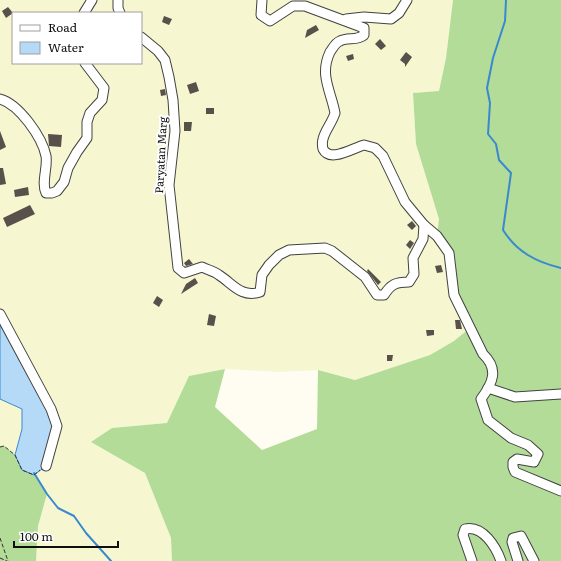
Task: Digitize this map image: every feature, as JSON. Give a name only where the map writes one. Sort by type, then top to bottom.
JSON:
[{"type":"street","points":[[85,12],[92,0]]},
{"type":"street","points":[[118,0],[120,12]]},
{"type":"street","points":[[262,0],[261,15],[270,21],[286,9],[305,6],[325,15],[364,28],[364,35],[360,38],[340,40],[334,44],[327,58],[324,75],[335,113],[323,137],[323,148],[326,153],[332,155],[341,154],[364,145],[375,148],[383,156],[405,202],[424,225],[437,236],[449,253],[454,295],[483,354],[490,360],[494,374],[481,399],[488,420],[511,438],[528,445],[538,454],[534,462],[517,459],[513,462],[515,472],[561,491]]},
{"type":"street","points":[[343,20],[364,17],[391,18],[399,13],[407,0]]},
{"type":"street","name":"Paryatan Marg","points":[[142,38],[158,51],[165,60],[169,77],[174,132],[169,191],[178,268],[184,273],[202,267],[220,275],[232,286],[253,294],[260,292],[262,275],[279,255],[289,250],[325,248],[332,251],[366,277],[376,295],[384,295],[390,286],[395,283],[409,282],[414,274],[413,258],[423,238],[424,225]]},
{"type":"street","points":[[0,99],[7,101],[17,110],[37,134],[46,155],[47,170],[44,182],[46,193],[52,194],[57,191],[64,182],[68,168],[76,152],[87,138],[87,122],[90,113],[102,100],[104,88],[86,64]]},
{"type":"street","points":[[0,314],[51,409],[57,426],[46,466]]},
{"type":"street","points":[[488,388],[515,397],[561,394]]},
{"type":"street","points":[[472,561],[463,535],[465,529],[471,528],[479,530],[489,540],[501,561]]},
{"type":"street","points":[[518,561],[512,542],[513,538],[517,536],[521,536],[524,540],[534,561]]},
{"type":"path","points":[[0,447],[4,446],[15,455],[22,470],[34,475],[46,466]]},
{"type":"path","points":[[0,538],[8,561]]},
{"type":"path","points":[[0,558],[8,561]]},
{"type":"green space","points":[[0,0],[453,0],[446,58],[439,91],[413,93],[416,144],[439,219],[437,236],[449,253],[470,328],[454,341],[430,355],[355,380],[318,370],[279,372],[225,369],[189,376],[167,423],[112,428],[91,442],[145,473],[171,538],[172,561],[36,561],[38,526],[47,495],[34,475],[46,466],[0,314]]},
{"type":"green space","points":[[453,0],[561,0],[561,561],[172,561],[171,538],[145,473],[91,442],[112,428],[167,423],[189,376],[225,369],[215,407],[262,450],[317,429],[318,370],[355,380],[430,355],[454,341],[470,328],[454,295],[449,253],[437,236],[439,219],[416,144],[413,93],[439,91],[446,58]]},
{"type":"green space","points":[[0,399],[22,409],[22,429],[15,455],[4,446],[0,447]]},
{"type":"green space","points":[[4,446],[15,455],[22,470],[34,475],[47,494],[38,526],[36,561],[0,561],[0,447]]},
{"type":"water","points":[[0,314],[57,426],[46,466],[34,475],[22,470],[15,455],[22,429],[22,409],[0,399]]},
{"type":"building","points":[[8,7],[12,14],[6,18],[2,11]]},
{"type":"building","points":[[164,16],[172,19],[169,25],[162,22]]},
{"type":"building","points":[[316,25],[319,30],[305,38],[307,30]]},
{"type":"building","points":[[380,39],[386,46],[381,50],[375,44]]},
{"type":"building","points":[[406,52],[412,57],[405,67],[405,64],[400,60]]},
{"type":"building","points":[[353,54],[354,59],[348,61],[346,56]]},
{"type":"building","points":[[196,82],[199,91],[190,94],[187,85]]},
{"type":"building","points":[[165,89],[166,95],[161,96],[160,90]]},
{"type":"building","points":[[206,108],[214,108],[214,114],[206,114]]},
{"type":"building","points":[[184,122],[192,122],[191,131],[184,131]]},
{"type":"building","points":[[0,131],[6,147],[0,150]]},
{"type":"building","points":[[48,134],[62,135],[61,147],[49,146]]},
{"type":"building","points":[[0,168],[3,168],[6,184],[0,185]]},
{"type":"building","points":[[28,187],[29,195],[15,197],[14,190]]},
{"type":"building","points":[[30,205],[35,214],[7,227],[3,218]]},
{"type":"building","points":[[412,221],[416,226],[412,230],[407,225]]},
{"type":"building","points":[[410,240],[414,243],[410,249],[406,245]]},
{"type":"building","points":[[189,259],[193,264],[186,266],[184,263]]},
{"type":"building","points":[[441,265],[443,272],[437,273],[435,266]]},
{"type":"building","points":[[368,269],[381,282],[378,285],[367,271]]},
{"type":"building","points":[[195,278],[198,283],[181,294],[186,284]]},
{"type":"building","points":[[157,296],[163,300],[159,307],[153,303]]},
{"type":"building","points":[[209,314],[216,316],[214,326],[207,325]]},
{"type":"building","points":[[455,320],[460,320],[462,329],[456,329]]},
{"type":"building","points":[[426,330],[434,330],[434,335],[427,336]]},
{"type":"building","points":[[387,355],[393,355],[392,361],[387,361]]},
{"type":"waterway","points":[[506,0],[505,21],[493,58],[487,88],[490,103],[488,134],[496,144],[499,160],[511,173],[503,230],[508,238],[528,255],[543,263],[561,268]]},
{"type":"waterway","points":[[34,473],[58,508],[74,516],[86,533],[111,561]]}]
